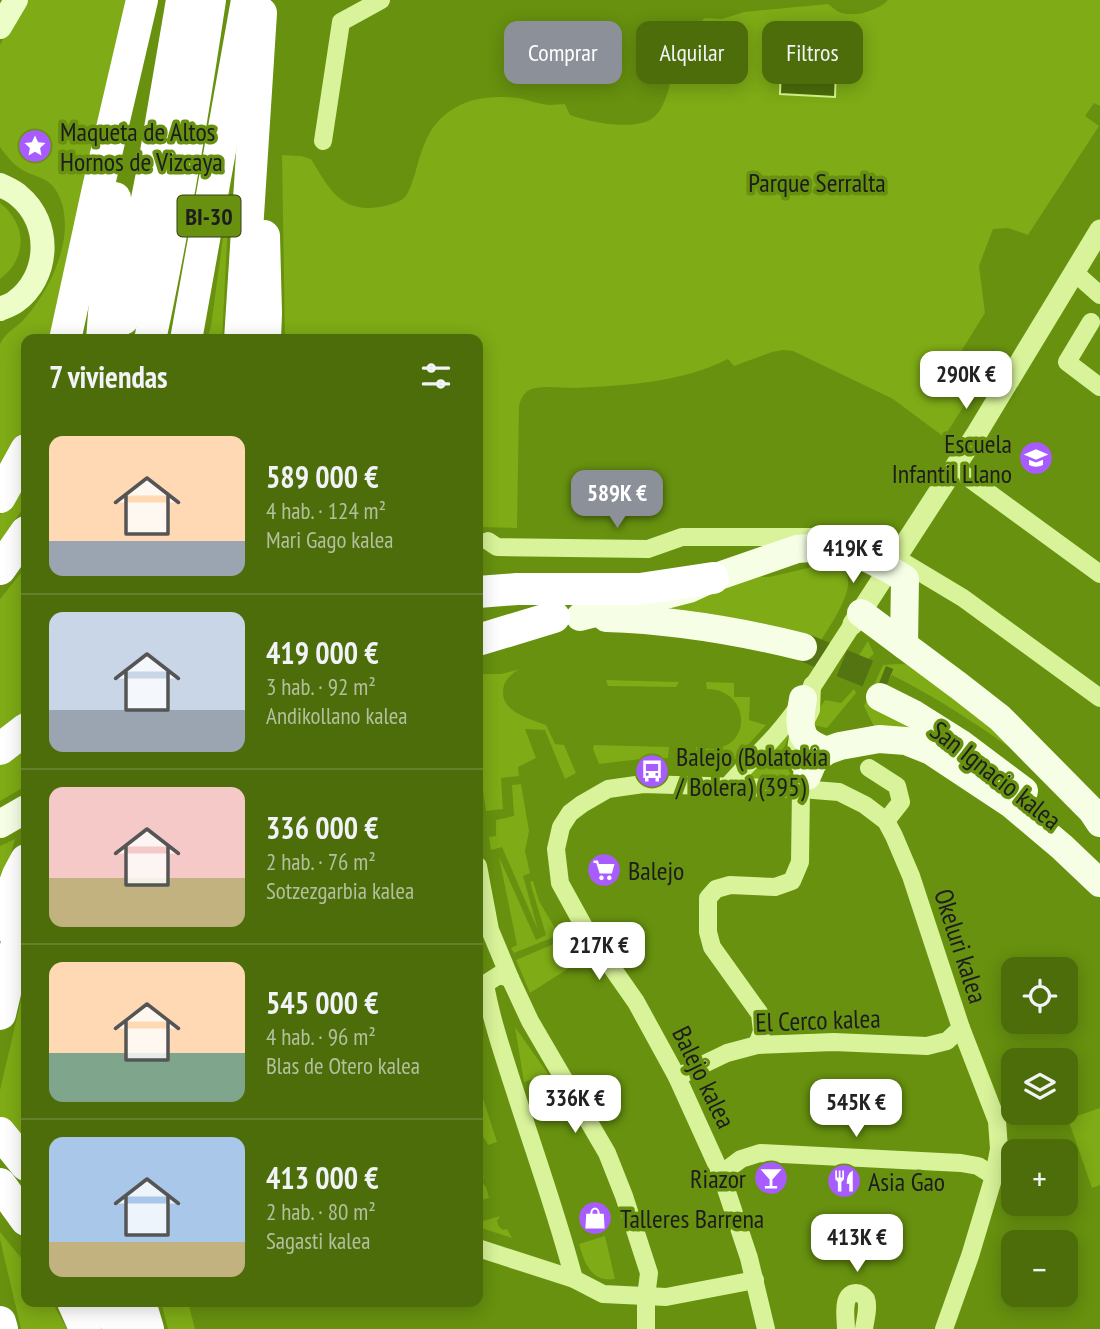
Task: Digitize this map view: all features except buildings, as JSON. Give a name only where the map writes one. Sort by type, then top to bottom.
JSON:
[{"type":"highway","points":[[113,329],[110,235],[144,0]]},
{"type":"highway","points":[[67,334],[97,193],[144,0]]},
{"type":"highway","points":[[113,329],[154,164],[182,0]]},
{"type":"highway","name":"BI-30","points":[[151,334],[190,128],[210,0]]},
{"type":"highway","name":"BI-30","points":[[187,334],[247,0]]},
{"type":"highway","points":[[240,334],[262,0]]},
{"type":"highway","points":[[256,109],[265,260],[265,334]]},
{"type":"highway","points":[[0,497],[21,459]]},
{"type":"highway","points":[[0,569],[21,539]]},
{"type":"highway","points":[[483,592],[640,589],[713,578]]},
{"type":"highway","points":[[483,613],[567,617]]},
{"type":"highway","points":[[483,639],[567,617]]},
{"type":"highway","points":[[0,749],[21,733]]},
{"type":"highway","points":[[0,925],[21,870]]},
{"type":"highway","points":[[0,1011],[21,925]]},
{"type":"highway","points":[[0,1133],[21,1159]]},
{"type":"highway","points":[[0,1184],[21,1213]]},
{"type":"highway","points":[[75,1307],[85,1329]]},
{"type":"highway","points":[[109,1307],[119,1329]]},
{"type":"highway","points":[[141,1307],[148,1329]]},
{"type":"highway","points":[[0,1322],[2,1329]]},
{"type":"main road","points":[[0,27],[16,0]]},
{"type":"main road","points":[[0,184],[19,195],[33,211],[41,229],[43,250],[40,270],[30,288],[15,302],[0,309]]},
{"type":"main road","points":[[483,625],[567,617],[689,589],[797,549],[825,547],[850,550],[892,563],[905,579],[904,645]]},
{"type":"main road","points":[[567,617],[657,621],[704,627],[799,654]]},
{"type":"main road","points":[[857,619],[904,645],[1000,718],[1092,811],[1100,823]]},
{"type":"main road","name":"San Ignacio kalea","points":[[1100,843],[1056,797],[1011,759],[941,711],[884,690],[1037,801],[1100,867]]},
{"type":"main road","points":[[808,692],[800,715],[802,729],[806,739],[827,751]]},
{"type":"main road","points":[[804,782],[813,762],[827,751],[879,739],[906,741],[931,751],[1011,804],[1100,883]]},
{"type":"street","points":[[323,141],[341,22],[381,0]]},
{"type":"street","points":[[727,786],[776,735],[857,619],[955,468],[1100,230]]},
{"type":"street","points":[[1074,272],[1100,295]]},
{"type":"street","points":[[1091,321],[1067,362],[1100,387]]},
{"type":"street","points":[[955,468],[1100,574]]},
{"type":"street","points":[[488,541],[497,547],[648,549],[682,537],[813,537],[825,547]]},
{"type":"street","points":[[733,538],[746,541],[751,546],[754,552],[752,564]]},
{"type":"street","points":[[892,563],[963,598],[1100,698]]},
{"type":"street","points":[[757,1045],[762,1031],[760,1014],[712,947],[708,898],[716,888],[730,885],[775,887],[792,881],[800,862],[804,782],[795,758],[798,736],[802,729]]},
{"type":"street","points":[[869,768],[897,786],[901,802],[886,821]]},
{"type":"street","name":"Balejo kalea","points":[[766,1329],[755,1280],[721,1174],[677,1077],[636,1002],[587,932],[560,883],[556,849],[561,827],[570,813],[608,789],[643,784],[727,786],[804,782]]},
{"type":"street","name":"Okeluri kalea","points":[[804,782],[839,792],[865,805],[886,821],[911,876],[961,1028],[997,1121],[999,1149],[994,1176],[944,1329]]},
{"type":"street","points":[[483,893],[490,930],[510,978],[530,1021],[607,1153],[624,1196],[649,1273],[646,1329]]},
{"type":"street","points":[[510,978],[499,975],[485,984],[487,996],[574,1279]]},
{"type":"street","name":"El Cerco kalea","points":[[677,1077],[727,1053],[757,1045],[834,1042],[927,1046],[947,1041],[961,1028]]},
{"type":"street","points":[[721,1174],[741,1159],[760,1153],[961,1163],[978,1166],[994,1176]]},
{"type":"street","points":[[483,1250],[574,1279],[603,1294],[666,1297],[755,1280]]},
{"type":"street","points":[[846,1329],[848,1296],[858,1293],[866,1300],[864,1329]]},
{"type":"green space","points":[[24,0],[129,0],[53,334],[21,334],[21,433],[0,478],[0,344],[36,304],[54,273],[64,238],[65,221],[62,204],[52,185],[18,167],[0,147],[0,45]]},
{"type":"green space","name":"Parque Serralta","points":[[888,0],[1100,0],[1100,106],[1094,103],[1085,116],[1099,126],[1028,235],[1008,228],[993,229],[979,266],[985,313],[952,366],[978,384],[944,437],[893,399],[793,351],[772,352],[734,366],[728,359],[673,378],[633,384],[536,388],[524,394],[519,406],[517,528],[483,527],[483,334],[285,334],[282,155],[311,159],[330,189],[345,202],[366,208],[388,205],[406,196],[429,134],[441,118],[460,105],[488,98],[518,98],[549,105],[565,104],[570,115],[589,120],[625,125],[646,122],[659,111],[670,84],[748,84],[748,21],[702,21],[705,18],[722,19],[744,12],[828,4],[837,11],[849,14],[864,13]]},
{"type":"green space","points":[[230,185],[222,334],[209,334]]},
{"type":"green space","points":[[0,203],[15,221],[21,241],[16,261],[0,279]]},
{"type":"green space","points":[[21,479],[21,511],[0,542],[0,515]]},
{"type":"green space","points":[[817,566],[834,566],[844,571],[848,579],[843,602],[819,644],[780,631],[641,609],[756,574],[769,577]]},
{"type":"green space","points":[[21,573],[21,789],[0,801],[0,599]]},
{"type":"green space","points":[[868,641],[874,654],[845,677]]},
{"type":"green space","points":[[883,665],[923,665],[1021,755],[942,703],[892,675],[874,703],[926,732],[877,733],[864,706]]},
{"type":"green space","points":[[520,669],[510,676],[504,685],[505,701],[516,712],[546,725],[555,744],[564,745],[576,773],[565,779],[545,730],[525,729],[536,758],[518,767],[519,776],[501,778],[503,809],[486,811],[483,790],[483,674],[501,674]]},
{"type":"green space","points":[[606,680],[679,682],[676,687],[608,686]]},
{"type":"green space","points":[[706,682],[734,683],[734,697],[750,697],[749,720],[766,725],[735,759],[725,763],[694,760],[696,747],[716,749],[730,743],[741,726],[741,716],[731,697],[720,691],[707,689]]},
{"type":"green space","points":[[854,689],[856,693],[827,728],[809,724],[825,700],[841,703]]},
{"type":"green space","points":[[790,732],[784,748],[789,771],[796,782],[739,781]]},
{"type":"green space","points":[[594,745],[669,747],[668,758],[599,764]]},
{"type":"green space","points":[[521,784],[529,831],[525,851],[530,873],[523,876],[538,930],[502,847],[491,850],[489,837],[496,836],[496,820],[514,816],[512,785]]},
{"type":"green space","points":[[15,839],[0,892],[0,846]]},
{"type":"green space","points":[[499,857],[536,940],[546,935],[530,882],[533,881],[539,901],[559,935],[514,953],[511,948],[517,945]]},
{"type":"green space","points":[[563,940],[567,946],[562,949],[567,959],[573,956],[577,963],[530,993],[516,960]]},
{"type":"green space","points":[[21,1000],[21,1140],[0,1117],[0,1090]]},
{"type":"green space","points":[[515,1027],[548,1074],[524,1082]]},
{"type":"green space","points":[[483,1099],[497,1142],[488,1145],[483,1136]]},
{"type":"green space","points":[[1100,1108],[1100,1185],[1092,1188],[1078,1148],[1078,1139],[1075,1139],[1070,1125],[1078,1125],[1078,1116]]},
{"type":"green space","points":[[483,1184],[486,1187],[489,1198],[483,1200]]},
{"type":"green space","points":[[500,1216],[497,1221],[499,1227],[507,1229],[512,1238],[483,1229],[483,1221]]},
{"type":"green space","points":[[0,1232],[21,1258],[21,1307],[55,1307],[67,1329],[21,1329]]},
{"type":"green space","points":[[605,1236],[615,1279],[600,1278],[594,1274],[583,1258],[579,1244]]},
{"type":"green space","points":[[162,1307],[189,1307],[195,1329],[168,1329]]},
{"type":"shaded area","points":[[780,84],[835,84],[835,97],[780,94]]},
{"type":"tunnel","points":[[803,647],[888,682]]},
{"type":"place","name":"Maqueta de Altos Hornos de Vizcaya","points":[[35,146]]},
{"type":"place","name":"Escuela Infantil Llano","points":[[1036,458]]},
{"type":"place","name":"Balejo (Bolatokia / Bolera) (395)","points":[[652,771]]},
{"type":"place","name":"Balejo","points":[[604,870]]},
{"type":"place","name":"Riazor","points":[[771,1178]]},
{"type":"place","name":"Asia Gao","points":[[844,1181]]},
{"type":"place","name":"Talleres Barrena","points":[[595,1218]]}]
